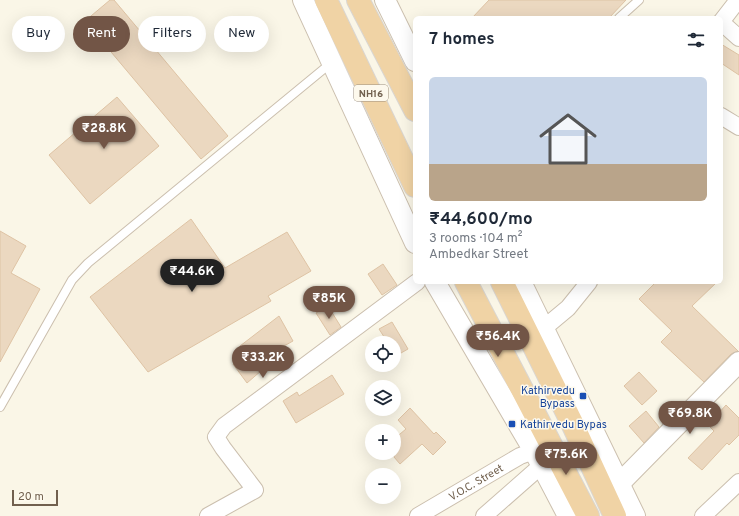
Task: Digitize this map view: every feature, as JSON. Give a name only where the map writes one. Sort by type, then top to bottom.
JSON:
[{"type":"highway","name":"NH16","points":[[326,0],[413,182]]},
{"type":"highway","name":"NH16","points":[[358,0],[413,106]]},
{"type":"highway","points":[[467,284],[588,516]]},
{"type":"highway","points":[[503,284],[536,348],[615,516]]},
{"type":"street","points":[[303,0],[413,239]]},
{"type":"street","points":[[385,0],[413,57]]},
{"type":"street","points":[[723,19],[738,0]]},
{"type":"street","points":[[723,24],[739,38]]},
{"type":"street","points":[[723,117],[739,127]]},
{"type":"street","points":[[208,516],[254,490],[216,437],[224,426],[414,284]]},
{"type":"street","points":[[436,284],[538,458],[568,516]]},
{"type":"street","points":[[522,284],[618,485],[635,516]]},
{"type":"street","points":[[544,328],[568,308],[587,284]]},
{"type":"street","points":[[618,485],[739,362]]},
{"type":"street","name":"V.O.C. Street","points":[[418,516],[520,456],[538,458]]},
{"type":"street","points":[[484,516],[538,458]]},
{"type":"street","points":[[703,516],[739,482]]},
{"type":"lane","points":[[621,16],[639,0]]},
{"type":"lane","points":[[0,407],[72,280],[88,263],[331,63]]},
{"type":"building","points":[[110,0],[114,0],[127,16],[91,16]]},
{"type":"building","points":[[489,0],[626,0],[611,16],[474,16]]},
{"type":"building","points":[[130,19],[138,29],[138,52],[158,52],[228,136],[201,159],[111,52],[130,52]]},
{"type":"building","points":[[723,45],[739,55],[739,75],[723,64]]},
{"type":"building","points":[[117,97],[159,146],[90,204],[49,155]]},
{"type":"building","points":[[191,219],[225,268],[287,232],[311,271],[268,296],[271,301],[148,372],[90,297]]},
{"type":"building","points":[[0,231],[26,246],[11,273],[40,289],[0,362]]},
{"type":"building","points":[[383,264],[397,285],[382,295],[368,274]]},
{"type":"building","points":[[654,284],[715,284],[692,306],[738,351],[731,354],[704,382],[661,342],[672,331],[639,299]]},
{"type":"building","points":[[328,306],[341,327],[330,335],[316,313]]},
{"type":"building","points":[[279,316],[293,341],[264,357],[269,364],[247,383],[233,364],[247,354],[240,346]]},
{"type":"building","points":[[392,322],[400,336],[384,336],[379,329]]},
{"type":"building","points":[[401,337],[408,349],[401,353]]},
{"type":"building","points":[[639,372],[657,391],[642,405],[624,386]]},
{"type":"building","points":[[332,375],[344,394],[296,423],[283,401],[297,392],[299,396]]},
{"type":"building","points":[[726,405],[739,418],[739,435],[729,445],[727,443],[702,470],[688,458],[714,431],[708,425]]},
{"type":"building","points":[[410,408],[434,434],[436,432],[446,442],[433,455],[422,444],[400,464],[397,460],[401,460],[401,433],[406,429],[398,420]]},
{"type":"building","points":[[646,411],[659,427],[644,443],[629,426]]},
{"type":"place","name":"Kathirvedu Bypass","points":[[583,396]]},
{"type":"place","name":"Kathirvedu Bypas","points":[[512,424]]}]
